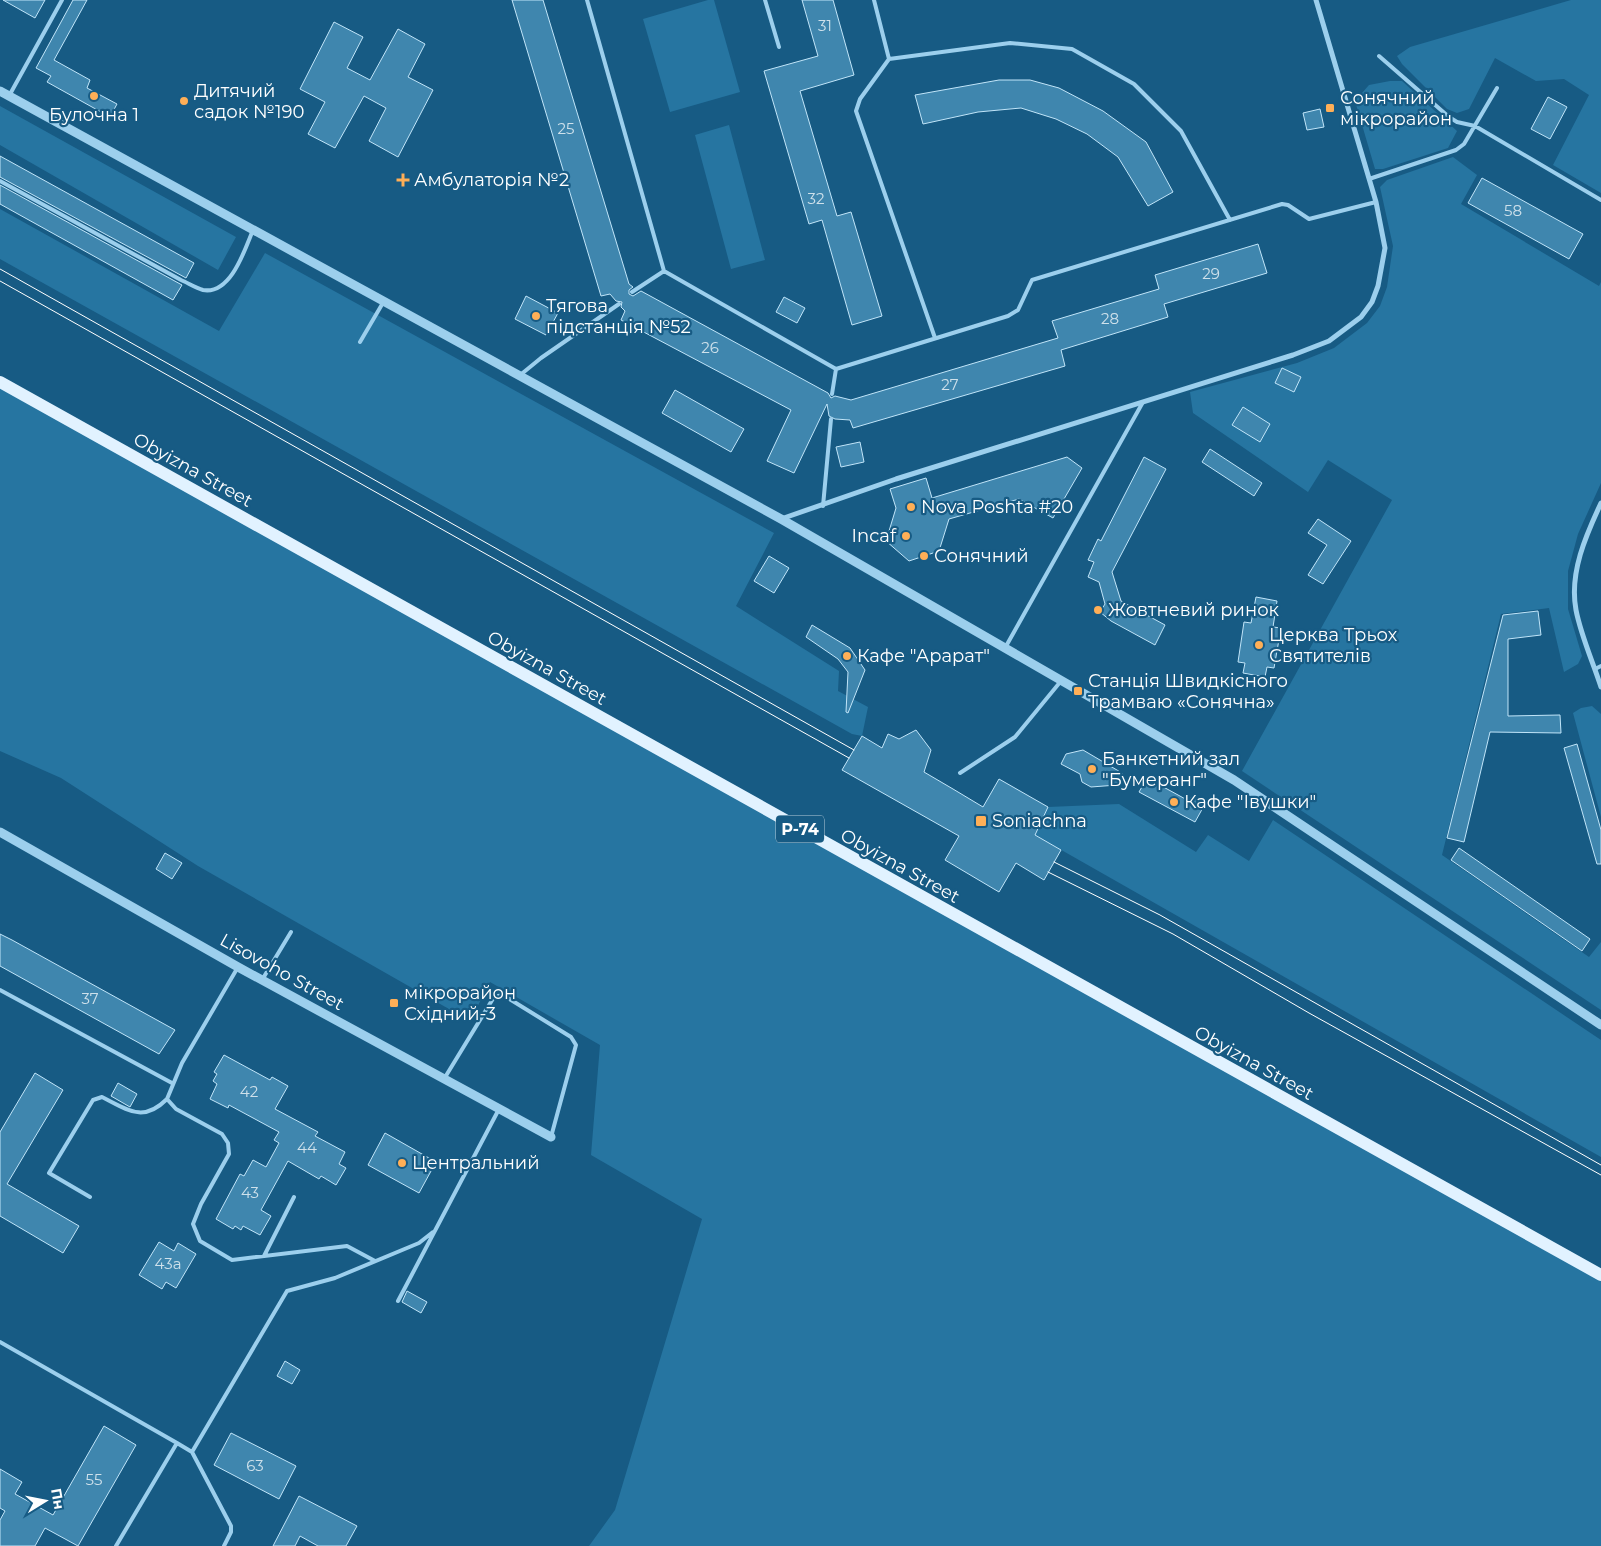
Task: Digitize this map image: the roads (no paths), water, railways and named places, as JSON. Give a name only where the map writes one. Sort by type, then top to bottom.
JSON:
[{"type":"main road","name":"Obyizna Street","points":[[0,382],[1042,966],[1601,1275]]},
{"type":"street","points":[[780,519],[823,506],[896,479],[1143,402],[1329,341],[1361,317],[1372,302],[1378,286],[1385,248],[1376,202],[1316,0]]},
{"type":"street","points":[[0,91],[780,519],[1234,780],[1601,1025]]},
{"type":"street","points":[[1601,503],[1585,536],[1576,572],[1576,608],[1598,668],[1601,687]]},
{"type":"street","name":"Lisovoho Street","points":[[0,832],[238,967],[551,1137]]},
{"type":"lane","points":[[9,96],[62,0]]},
{"type":"lane","points":[[587,0],[664,271],[836,369],[1008,316],[1018,310],[1032,280],[1285,204],[1307,218],[1313,219],[1376,202]]},
{"type":"lane","points":[[765,0],[779,47]]},
{"type":"lane","points":[[874,0],[889,59]]},
{"type":"lane","points":[[935,338],[856,112],[860,99],[889,59],[1010,43],[1072,49],[1134,84],[1173,121],[1230,220]]},
{"type":"lane","points":[[1379,56],[1449,117],[1457,122],[1476,126],[1601,200]]},
{"type":"lane","points":[[1369,179],[1456,150],[1464,144],[1476,126],[1497,88]]},
{"type":"lane","points":[[0,181],[181,280],[203,290],[215,289],[234,274],[254,230]]},
{"type":"lane","points":[[632,292],[664,271]]},
{"type":"lane","points":[[360,342],[384,301]]},
{"type":"lane","points":[[519,376],[541,358],[619,304]]},
{"type":"lane","points":[[832,394],[836,369]]},
{"type":"lane","points":[[1005,648],[1143,402]]},
{"type":"lane","points":[[823,506],[832,419]]},
{"type":"lane","points":[[960,773],[1015,737],[1061,680]]},
{"type":"lane","points":[[262,980],[291,932]]},
{"type":"lane","points":[[90,1197],[49,1172],[93,1100],[102,1097],[134,1113],[148,1112],[159,1107],[167,1099],[172,1083],[238,967]]},
{"type":"lane","points":[[0,990],[172,1083]]},
{"type":"lane","points":[[444,1079],[494,997],[503,995],[575,1040],[576,1045],[551,1137]]},
{"type":"lane","points":[[167,1099],[176,1109],[222,1134],[228,1143],[229,1154],[193,1224],[200,1241],[232,1260],[347,1246],[375,1261]]},
{"type":"lane","points":[[398,1301],[499,1109]]},
{"type":"lane","points":[[264,1256],[294,1197]]},
{"type":"lane","points":[[192,1452],[287,1291],[335,1278],[419,1243],[434,1232]]},
{"type":"lane","points":[[0,1342],[192,1452],[231,1526],[231,1532],[224,1546]]},
{"type":"lane","points":[[116,1546],[177,1443]]},
{"type":"tram line","points":[[0,269],[854,750]]},
{"type":"tram line","points":[[0,281],[849,758]]},
{"type":"tram line","points":[[1054,862],[1160,915],[1601,1165]]},
{"type":"tram line","points":[[1048,872],[1173,934],[1309,1013],[1601,1175]]},
{"type":"place","name":"Булочна 1","points":[[94,96]]},
{"type":"place","name":"Дитячий садок №190","points":[[184,101]]},
{"type":"place","name":"Сонячний мікрорайон","points":[[1330,108]]},
{"type":"place","name":"Амбулаторія №2","points":[[403,180]]},
{"type":"place","name":"Тягова підстанція №52","points":[[536,316]]},
{"type":"place","name":"Nova Poshta #20","points":[[911,507]]},
{"type":"place","name":"Incaf","points":[[906,536]]},
{"type":"place","name":"Сонячний","points":[[924,556]]},
{"type":"place","name":"Жовтневий ринок","points":[[1098,610]]},
{"type":"place","name":"Церква Трьох Святителів","points":[[1259,645]]},
{"type":"place","name":"Кафе \"Арарат\"","points":[[847,656]]},
{"type":"place","name":"Станцiя Швидкiсного Трамваю «Сонячна»","points":[[1078,691]]},
{"type":"place","name":"Банкетний зал \"Бумеранг\"","points":[[1092,769]]},
{"type":"place","name":"Кафе \"Івушки\"","points":[[1174,802]]},
{"type":"place","name":"Soniachna","points":[[981,821]]},
{"type":"place","name":"мікрорайон Східний-3","points":[[394,1003]]},
{"type":"place","name":"Центральний","points":[[402,1163]]}]
